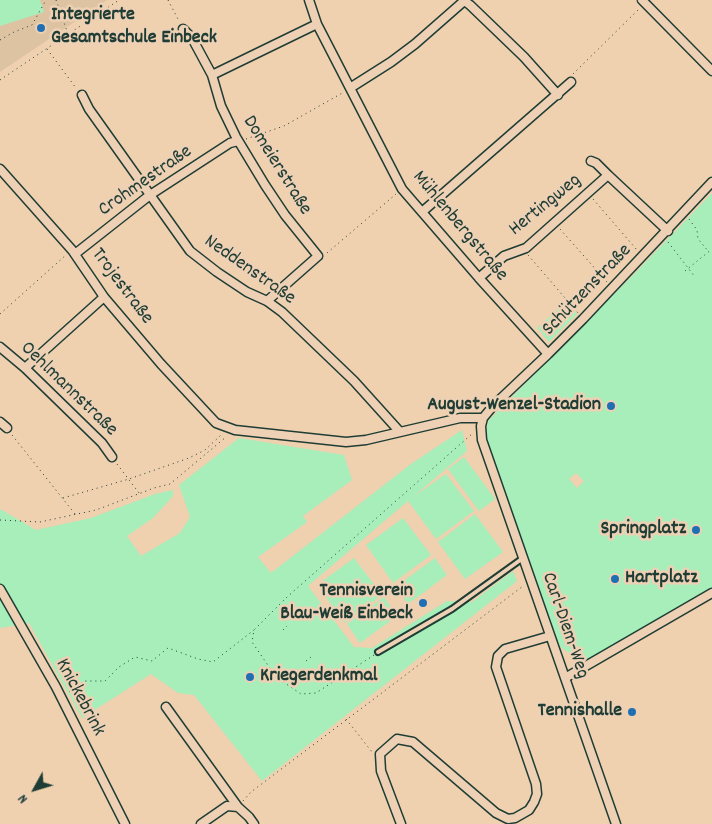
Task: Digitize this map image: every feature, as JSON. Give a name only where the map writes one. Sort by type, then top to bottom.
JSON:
[{"type":"street","name":"Mühlenbergstraße","points":[[309,0],[317,24],[402,189],[548,354]]},
{"type":"street","points":[[350,88],[403,53],[463,0],[470,4],[524,57],[558,95]]},
{"type":"street","points":[[644,1],[712,71]]},
{"type":"street","points":[[212,74],[317,24]]},
{"type":"street","name":"Domeierstraße","points":[[183,28],[192,38],[212,74],[221,106],[238,141],[285,215],[318,256]]},
{"type":"street","points":[[422,212],[571,82]]},
{"type":"street","name":"Neddenstraße","points":[[82,95],[190,251],[216,272],[282,312],[354,381],[400,432]]},
{"type":"street","name":"Crohmestraße","points":[[74,252],[150,195],[230,143],[238,141]]},
{"type":"street","name":"Hertingweg","points":[[591,161],[596,163],[665,234]]},
{"type":"street","name":"Trojestraße","points":[[0,169],[74,252],[104,297],[161,364],[216,423],[232,429]]},
{"type":"street","name":"Hertingweg","points":[[479,278],[504,256],[526,248],[608,176]]},
{"type":"street","name":"Schützenstraße","points":[[482,422],[493,406],[583,319],[712,182]]},
{"type":"street","points":[[266,301],[318,256]]},
{"type":"street","points":[[25,368],[104,297]]},
{"type":"street","name":"Oehlmannstraße","points":[[0,347],[25,368],[102,443],[112,457]]},
{"type":"street","points":[[232,429],[346,442],[366,440],[460,418],[482,422]]},
{"type":"street","points":[[0,422],[7,428]]},
{"type":"street","name":"Carl-Diem-Weg","points":[[482,422],[482,440],[616,824]]},
{"type":"street","name":"Knickebrink","points":[[0,589],[61,698],[125,824]]},
{"type":"street","points":[[565,678],[712,593]]},
{"type":"street","points":[[401,824],[381,771],[380,754],[397,739],[413,742],[496,813],[508,819],[522,815],[529,810],[537,794],[536,784],[496,667],[498,656],[505,650],[550,636]]},
{"type":"street","points":[[166,707],[238,807],[254,824]]},
{"type":"street","points":[[201,824],[228,806],[238,807]]},
{"type":"lane","points":[[378,652],[452,609],[523,558]]},
{"type":"path","points":[[0,40],[32,25],[46,0]]},
{"type":"path","points":[[56,0],[68,34]]},
{"type":"path","points":[[0,80],[119,0]]},
{"type":"path","points":[[168,0],[183,28]]},
{"type":"path","points":[[571,82],[573,74],[644,1]]},
{"type":"path","points":[[47,48],[82,95]]},
{"type":"path","points":[[238,141],[284,126],[350,88]]},
{"type":"path","points":[[318,256],[323,256],[402,189]]},
{"type":"path","points":[[588,193],[643,257]]},
{"type":"path","points":[[684,213],[697,230],[698,238],[709,252]]},
{"type":"path","points":[[555,223],[612,289]]},
{"type":"path","points":[[665,234],[694,277]]},
{"type":"path","points":[[685,271],[712,249]]},
{"type":"path","points":[[523,250],[583,319]]},
{"type":"path","points":[[0,314],[74,252]]},
{"type":"path","points":[[61,698],[84,681],[105,681],[119,667],[135,657],[152,661],[168,648],[198,659],[213,662],[254,630],[287,597],[482,422]]},
{"type":"path","points":[[7,428],[75,514]]},
{"type":"path","points":[[63,498],[129,479],[189,458],[205,450],[232,429]]},
{"type":"path","points":[[0,520],[40,522],[96,510],[170,484],[232,429]]},
{"type":"path","points":[[112,457],[139,494]]},
{"type":"path","points":[[238,807],[251,792],[530,580]]},
{"type":"path","points":[[283,630],[287,626]]},
{"type":"path","points":[[254,630],[252,642],[276,677],[301,694],[316,693],[378,652]]},
{"type":"path","points":[[306,661],[310,657]]},
{"type":"path","points":[[346,719],[371,752],[380,754]]},
{"type":"shaded area","name":"Integrierte Gesamtschule Einbeck","points":[[0,0],[107,0],[0,72]]},
{"type":"green space","points":[[0,0],[40,0],[44,12],[0,26]]},
{"type":"green space","points":[[712,193],[712,588],[584,664],[555,643],[485,436],[488,421]],"holes":[[[576,473],[584,481],[577,488],[569,479]]]},
{"type":"green space","points":[[566,302],[577,314],[549,342],[537,328]]},
{"type":"green space","points":[[462,430],[467,451],[413,497],[446,474],[474,511],[436,539],[408,501],[308,586],[354,647],[372,648],[447,601],[472,602],[513,571],[517,581],[262,781],[194,695],[178,693],[151,674],[82,718],[29,623],[0,628],[0,509],[36,530],[91,518],[155,494],[173,490],[173,496],[153,518],[127,536],[141,556],[180,533],[190,517],[179,485],[239,438],[344,455],[352,480],[303,516],[307,522],[258,557],[271,573],[411,464]]},
{"type":"green space","points":[[464,457],[495,499],[479,511],[448,469]]},
{"type":"green space","points":[[475,514],[503,552],[465,579],[438,542]]},
{"type":"green space","points":[[403,518],[431,555],[393,583],[366,545]]},
{"type":"green space","points":[[354,558],[382,595],[345,623],[317,585]]},
{"type":"green space","points":[[435,558],[447,575],[408,604],[395,587]]},
{"type":"green space","points":[[384,597],[397,616],[360,643],[347,624]]},
{"type":"place","name":"Integrierte Gesamtschule Einbeck","points":[[41,28]]},
{"type":"place","name":"August-Wenzel-Stadion","points":[[611,406]]},
{"type":"place","name":"Springplatz","points":[[696,530]]},
{"type":"place","name":"Hartplatz","points":[[615,579]]},
{"type":"place","name":"Tennisverein Blau-Weiß Einbeck","points":[[423,603]]},
{"type":"place","name":"Kriegerdenkmal","points":[[250,677]]},
{"type":"place","name":"Tennishalle","points":[[632,712]]}]
